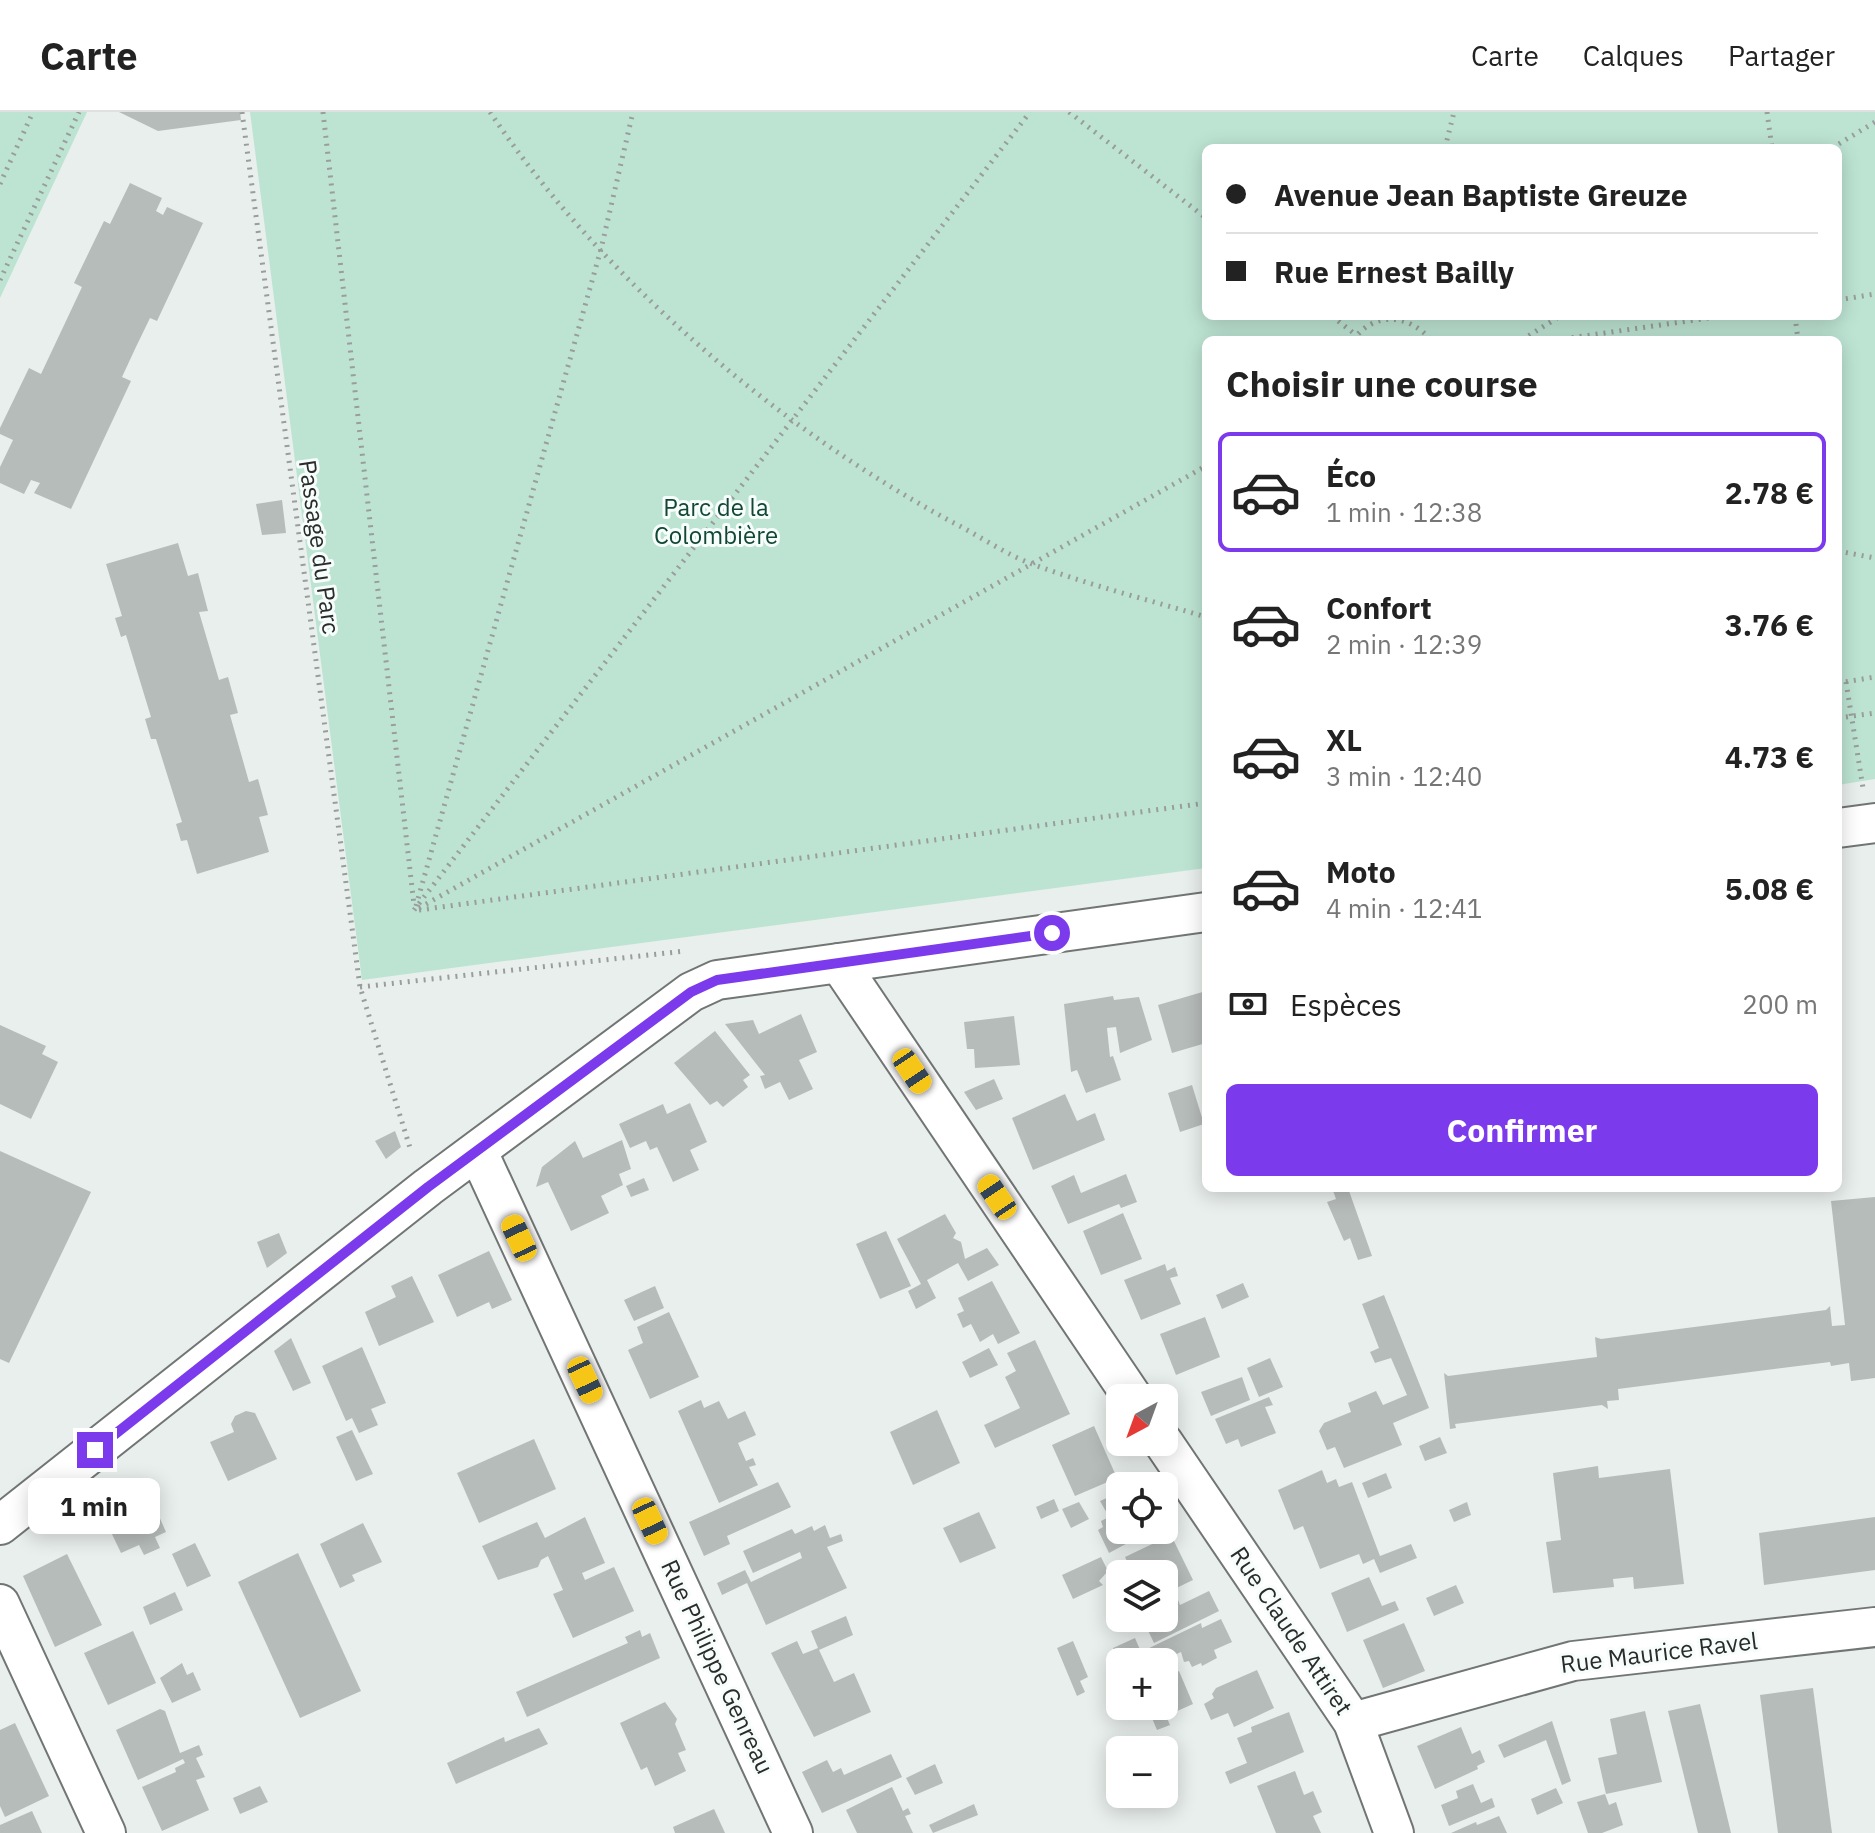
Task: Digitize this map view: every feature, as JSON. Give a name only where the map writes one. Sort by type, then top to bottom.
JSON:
[{"type":"street","points":[[0,1525],[428,1187],[646,1022],[691,992],[717,980],[1202,913]]},
{"type":"street","points":[[839,963],[1124,1384]]},
{"type":"street","name":"Rue Philippe Genreau","points":[[478,1152],[793,1833]]},
{"type":"street","name":"Rue Claude Attiret","points":[[1172,1456],[1353,1722],[1394,1833]]},
{"type":"street","points":[[0,1604],[106,1833]]},
{"type":"street","name":"Rue Maurice Ravel","points":[[1353,1722],[1573,1661],[1875,1627]]},
{"type":"path","points":[[0,184],[33,112]]},
{"type":"path","points":[[0,280],[79,112]]},
{"type":"path","name":"Passage du Parc","points":[[242,112],[360,987],[417,1170],[428,1187]]},
{"type":"path","points":[[323,112],[414,910]]},
{"type":"path","points":[[490,112],[601,249],[692,339],[791,420],[907,498],[1031,563],[1202,616]]},
{"type":"path","points":[[414,910],[601,249],[633,112]]},
{"type":"path","points":[[414,910],[1030,112]]},
{"type":"path","points":[[1069,112],[1202,215]]},
{"type":"path","points":[[1446,144],[1454,112]]},
{"type":"path","points":[[1767,112],[1771,144]]},
{"type":"path","points":[[1839,144],[1875,122]]},
{"type":"path","points":[[1842,299],[1875,294]]},
{"type":"path","points":[[1336,320],[1354,336]]},
{"type":"path","points":[[1356,336],[1372,322],[1387,320]]},
{"type":"path","points":[[1406,320],[1427,336]]},
{"type":"path","points":[[1528,336],[1554,320]]},
{"type":"path","points":[[1584,336],[1695,320]]},
{"type":"path","points":[[414,910],[1202,468]]},
{"type":"path","points":[[1842,552],[1875,558]]},
{"type":"path","points":[[1842,682],[1875,677]]},
{"type":"path","points":[[1846,682],[1852,716],[1861,825]]},
{"type":"path","points":[[1842,717],[1875,713]]},
{"type":"path","points":[[414,910],[1202,804]]},
{"type":"path","points":[[360,987],[666,952],[711,950],[717,980]]},
{"type":"green space","points":[[0,112],[87,112],[0,298]]},
{"type":"green space","name":"Parc de la Colombière","points":[[250,112],[1875,112],[1875,779],[1842,784],[1842,336],[1202,336],[1202,869],[362,980]]},
{"type":"building","points":[[119,112],[240,112],[241,120],[158,131]]},
{"type":"building","points":[[130,183],[162,198],[156,211],[163,215],[167,207],[203,223],[157,321],[150,318],[122,377],[131,381],[71,509],[34,493],[40,483],[31,480],[24,494],[0,483],[0,467],[13,440],[0,434],[0,428],[29,368],[41,374],[82,287],[74,283],[104,221],[110,224]]},
{"type":"building","points":[[282,500],[286,533],[262,535],[256,504]]},
{"type":"building","points":[[178,543],[188,576],[198,573],[208,611],[199,612],[219,680],[228,677],[238,713],[230,715],[249,782],[258,779],[268,815],[259,817],[269,852],[197,874],[187,840],[181,841],[176,824],[182,822],[156,739],[151,739],[145,719],[151,717],[126,635],[121,637],[115,618],[122,616],[106,564]]},
{"type":"building","points":[[1202,992],[1202,1044],[1172,1053],[1158,1005]]},
{"type":"building","points":[[1113,996],[1114,1000],[1139,997],[1152,1040],[1120,1053],[1116,1027],[1107,1028],[1110,1057],[1113,1056],[1121,1080],[1086,1093],[1077,1070],[1071,1072],[1064,1004]]},
{"type":"building","points":[[801,1014],[817,1052],[799,1060],[813,1089],[789,1100],[780,1082],[765,1089],[760,1076],[765,1075],[725,1024],[753,1020],[759,1034]]},
{"type":"building","points":[[1014,1016],[1020,1065],[975,1068],[974,1049],[967,1049],[964,1022]]},
{"type":"building","points":[[0,1025],[46,1046],[42,1054],[58,1062],[31,1119],[0,1104]]},
{"type":"building","points":[[715,1031],[750,1075],[743,1080],[748,1087],[723,1107],[717,1101],[710,1105],[674,1063]]},
{"type":"building","points":[[994,1079],[1003,1099],[976,1110],[964,1092]]},
{"type":"building","points":[[1192,1085],[1202,1125],[1180,1132],[1168,1093]]},
{"type":"building","points":[[1065,1094],[1077,1121],[1095,1113],[1105,1140],[1033,1170],[1012,1118]]},
{"type":"building","points":[[690,1103],[707,1142],[690,1150],[699,1170],[673,1182],[657,1147],[650,1150],[646,1141],[630,1148],[619,1124],[663,1104],[667,1114]]},
{"type":"building","points":[[395,1131],[401,1147],[386,1159],[375,1141]]},
{"type":"building","points":[[622,1140],[631,1169],[619,1174],[623,1185],[601,1196],[609,1213],[571,1231],[548,1182],[536,1187],[542,1167],[575,1141],[583,1158]]},
{"type":"building","points":[[0,1151],[91,1192],[9,1363],[0,1359]]},
{"type":"building","points":[[1126,1174],[1137,1202],[1121,1208],[1119,1204],[1068,1224],[1051,1186],[1074,1175],[1081,1193]]},
{"type":"building","points":[[644,1178],[649,1190],[631,1197],[626,1186]]},
{"type":"building","points":[[1333,1192],[1349,1192],[1372,1256],[1358,1260],[1350,1238],[1344,1241],[1327,1202],[1336,1199]]},
{"type":"building","points":[[1875,1197],[1875,1378],[1851,1381],[1849,1363],[1831,1366],[1830,1362],[1618,1389],[1619,1400],[1607,1401],[1608,1409],[1602,1405],[1455,1424],[1456,1428],[1450,1429],[1444,1373],[1448,1376],[1597,1357],[1595,1337],[1601,1339],[1826,1310],[1830,1306],[1832,1326],[1845,1325],[1831,1201]]},
{"type":"building","points":[[1123,1213],[1142,1259],[1101,1275],[1083,1231]]},
{"type":"building","points":[[945,1214],[956,1233],[953,1238],[961,1242],[965,1259],[987,1248],[999,1265],[968,1281],[958,1263],[927,1280],[936,1298],[916,1309],[908,1291],[921,1284],[897,1239]]},
{"type":"building","points":[[886,1231],[911,1286],[880,1299],[856,1244]]},
{"type":"building","points":[[279,1233],[287,1253],[267,1268],[257,1242]]},
{"type":"building","points":[[489,1251],[512,1300],[492,1309],[489,1302],[457,1317],[438,1275]]},
{"type":"building","points":[[1165,1264],[1167,1271],[1175,1267],[1178,1276],[1170,1278],[1181,1304],[1141,1320],[1124,1280]]},
{"type":"building","points":[[412,1276],[434,1322],[379,1346],[365,1312],[396,1297],[391,1286]]},
{"type":"building","points":[[992,1281],[1020,1333],[998,1344],[993,1334],[980,1342],[971,1324],[963,1328],[957,1314],[964,1311],[958,1298]]},
{"type":"building","points":[[1243,1283],[1249,1297],[1222,1309],[1216,1295]]},
{"type":"building","points":[[655,1286],[664,1308],[634,1321],[624,1300]]},
{"type":"building","points":[[1384,1295],[1429,1408],[1393,1423],[1402,1445],[1344,1468],[1335,1447],[1327,1450],[1319,1431],[1324,1423],[1351,1412],[1348,1403],[1376,1391],[1383,1405],[1407,1395],[1391,1358],[1375,1363],[1370,1352],[1379,1348],[1362,1304]]},
{"type":"building","points":[[669,1312],[699,1377],[650,1399],[628,1350],[643,1343],[637,1327]]},
{"type":"building","points":[[1205,1317],[1220,1357],[1176,1375],[1160,1334]]},
{"type":"building","points":[[291,1338],[311,1383],[293,1391],[274,1351]]},
{"type":"building","points":[[1035,1340],[1070,1414],[995,1448],[984,1425],[1020,1408],[1005,1377],[1016,1371],[1007,1353]]},
{"type":"building","points":[[362,1347],[386,1403],[371,1409],[378,1425],[359,1433],[352,1418],[346,1421],[322,1366]]},
{"type":"building","points":[[989,1348],[998,1365],[970,1378],[962,1362]]},
{"type":"building","points":[[1270,1358],[1283,1387],[1259,1397],[1247,1368]]},
{"type":"building","points":[[1242,1377],[1250,1400],[1211,1416],[1201,1392]]},
{"type":"building","points":[[1269,1397],[1273,1405],[1265,1407],[1276,1433],[1241,1447],[1238,1439],[1226,1444],[1215,1419]]},
{"type":"building","points":[[701,1400],[704,1408],[719,1401],[728,1419],[745,1411],[756,1435],[738,1443],[746,1461],[753,1458],[756,1465],[749,1467],[758,1485],[719,1503],[678,1411]]},
{"type":"building","points":[[937,1410],[960,1463],[913,1485],[890,1432]]},
{"type":"building","points":[[246,1411],[255,1413],[277,1459],[228,1481],[210,1442],[234,1432],[231,1424],[235,1416]]},
{"type":"building","points":[[1094,1426],[1114,1472],[1106,1472],[1106,1483],[1075,1496],[1052,1445]]},
{"type":"building","points":[[352,1430],[373,1474],[356,1481],[336,1437]]},
{"type":"building","points":[[1440,1437],[1447,1453],[1425,1461],[1419,1446]]},
{"type":"building","points":[[534,1439],[556,1489],[479,1523],[457,1473]]},
{"type":"building","points":[[1598,1466],[1599,1478],[1670,1469],[1684,1584],[1634,1589],[1633,1577],[1613,1579],[1614,1587],[1553,1593],[1546,1542],[1561,1540],[1553,1473]]},
{"type":"building","points":[[1322,1470],[1327,1483],[1336,1479],[1339,1487],[1352,1482],[1380,1556],[1411,1544],[1417,1558],[1380,1573],[1374,1559],[1363,1564],[1359,1554],[1320,1569],[1303,1526],[1294,1530],[1278,1490]]},
{"type":"building","points":[[1386,1473],[1392,1488],[1368,1498],[1362,1483]]},
{"type":"building","points":[[778,1482],[791,1507],[727,1536],[730,1544],[704,1556],[689,1522]]},
{"type":"building","points":[[150,1496],[166,1532],[155,1537],[160,1548],[144,1555],[139,1545],[121,1553],[100,1509],[125,1498],[129,1504]]},
{"type":"building","points":[[1106,1498],[1106,1512],[1100,1501]]},
{"type":"building","points":[[1054,1499],[1059,1511],[1041,1519],[1036,1507]]},
{"type":"building","points":[[1079,1502],[1089,1519],[1071,1528],[1062,1509]]},
{"type":"building","points":[[1467,1502],[1471,1515],[1454,1522],[1449,1510]]},
{"type":"building","points":[[979,1512],[996,1548],[960,1563],[943,1528]]},
{"type":"building","points":[[585,1517],[605,1563],[582,1573],[585,1580],[614,1567],[634,1611],[573,1638],[553,1594],[563,1590],[548,1556],[541,1560],[538,1567],[498,1580],[482,1546],[537,1522],[545,1538]]},
{"type":"building","points":[[1875,1517],[1875,1570],[1764,1585],[1759,1533]]},
{"type":"building","points":[[1106,1518],[1106,1544],[1126,1544],[1109,1553],[1098,1530],[1103,1527],[1101,1521]]},
{"type":"building","points":[[363,1523],[382,1562],[352,1575],[355,1581],[340,1588],[320,1544]]},
{"type":"building","points":[[825,1525],[830,1538],[841,1534],[843,1541],[827,1547],[847,1588],[766,1625],[747,1583],[722,1595],[717,1583],[745,1570],[751,1582],[802,1558],[800,1552],[753,1573],[743,1551],[792,1529],[795,1534],[812,1526],[814,1531]]},
{"type":"building","points":[[195,1543],[211,1576],[187,1587],[172,1554]]},
{"type":"building","points":[[1152,1544],[1175,1544],[1193,1580],[1178,1587],[1178,1560],[1126,1560],[1125,1557]]},
{"type":"building","points":[[298,1553],[361,1691],[300,1718],[238,1582]]},
{"type":"building","points":[[67,1554],[102,1625],[55,1647],[23,1576]]},
{"type":"building","points":[[1101,1557],[1106,1567],[1106,1573],[1099,1581],[1103,1585],[1073,1599],[1062,1575]]},
{"type":"building","points":[[1369,1577],[1382,1606],[1395,1601],[1399,1610],[1347,1632],[1331,1593]]},
{"type":"building","points":[[1456,1585],[1464,1603],[1434,1616],[1426,1598]]},
{"type":"building","points":[[1209,1591],[1219,1611],[1178,1631],[1178,1600],[1180,1605]]},
{"type":"building","points":[[175,1592],[183,1610],[150,1625],[143,1607]]},
{"type":"building","points":[[846,1616],[853,1635],[819,1650],[834,1682],[854,1673],[871,1712],[814,1737],[771,1653],[797,1641],[803,1654],[818,1648],[811,1631]]},
{"type":"building","points":[[1221,1619],[1232,1642],[1214,1650],[1217,1658],[1202,1666],[1201,1663],[1192,1667],[1189,1661],[1184,1662],[1178,1648],[1149,1648],[1201,1623],[1202,1628]]},
{"type":"building","points":[[1404,1623],[1425,1671],[1383,1688],[1363,1640]]},
{"type":"building","points":[[640,1630],[642,1637],[650,1633],[660,1658],[527,1717],[516,1692],[628,1643],[625,1637]]},
{"type":"building","points":[[133,1631],[156,1683],[108,1705],[84,1653]]},
{"type":"building","points":[[1149,1632],[1176,1632],[1154,1643]]},
{"type":"building","points":[[1135,1638],[1139,1648],[1113,1648]]},
{"type":"building","points":[[1073,1641],[1088,1677],[1080,1681],[1085,1692],[1077,1696],[1057,1648]]},
{"type":"building","points":[[182,1663],[187,1675],[193,1672],[201,1690],[172,1703],[160,1678]]},
{"type":"building","points":[[1257,1670],[1274,1708],[1234,1727],[1228,1713],[1211,1720],[1204,1704],[1214,1698],[1212,1694],[1216,1688]]},
{"type":"building","points":[[1178,1671],[1193,1704],[1178,1711]]},
{"type":"building","points":[[1813,1688],[1832,1833],[1778,1833],[1760,1695]]},
{"type":"building","points":[[665,1702],[677,1719],[675,1724],[686,1750],[678,1753],[686,1771],[655,1786],[647,1767],[641,1770],[620,1723]]},
{"type":"building","points":[[1700,1704],[1731,1833],[1698,1833],[1668,1711]]},
{"type":"building","points":[[160,1709],[165,1711],[180,1753],[199,1745],[203,1755],[196,1758],[205,1777],[196,1780],[209,1810],[162,1831],[142,1787],[176,1772],[175,1768],[185,1763],[183,1759],[138,1780],[116,1730]]},
{"type":"building","points":[[1645,1711],[1662,1782],[1606,1794],[1598,1758],[1617,1754],[1610,1719]]},
{"type":"building","points":[[1289,1712],[1304,1752],[1230,1784],[1225,1772],[1247,1763],[1237,1738],[1252,1732],[1251,1727]]},
{"type":"building","points":[[1153,1720],[1168,1720],[1170,1725],[1157,1730]]},
{"type":"building","points":[[1552,1721],[1571,1781],[1562,1785],[1546,1740],[1504,1758],[1498,1745]]},
{"type":"building","points":[[15,1723],[49,1796],[5,1817],[0,1806],[0,1730]]},
{"type":"building","points":[[1461,1727],[1472,1754],[1480,1750],[1485,1762],[1477,1766],[1478,1769],[1435,1789],[1417,1746]]},
{"type":"building","points":[[539,1728],[548,1744],[456,1784],[447,1763],[504,1737],[505,1742]]},
{"type":"building","points":[[891,1754],[902,1777],[822,1813],[802,1772],[827,1760],[833,1772],[841,1768],[844,1775]]},
{"type":"building","points":[[935,1764],[943,1783],[915,1795],[906,1778]]},
{"type":"building","points":[[1295,1771],[1304,1795],[1313,1791],[1322,1812],[1313,1816],[1321,1833],[1276,1833],[1257,1786]]},
{"type":"building","points":[[1473,1784],[1481,1803],[1492,1798],[1495,1807],[1449,1826],[1441,1805],[1458,1798],[1456,1791]]},
{"type":"building","points":[[260,1786],[268,1802],[240,1814],[233,1798]]},
{"type":"building","points":[[892,1787],[903,1811],[908,1808],[911,1814],[905,1816],[913,1833],[857,1833],[846,1810]]},
{"type":"building","points":[[1556,1788],[1563,1803],[1537,1815],[1531,1799]]},
{"type":"building","points":[[1605,1794],[1609,1805],[1616,1802],[1623,1825],[1602,1833],[1588,1833],[1577,1802]]},
{"type":"building","points":[[974,1804],[978,1815],[933,1833],[929,1825]]},
{"type":"building","points":[[714,1809],[725,1833],[675,1833],[673,1827]]},
{"type":"building","points":[[32,1811],[42,1833],[0,1833],[0,1825]]},
{"type":"building","points":[[1499,1816],[1507,1833],[1451,1833],[1476,1822],[1477,1825]]},
{"type":"route","points":[[95,1450],[428,1187],[646,1022],[691,992],[717,980],[1052,933]]}]
